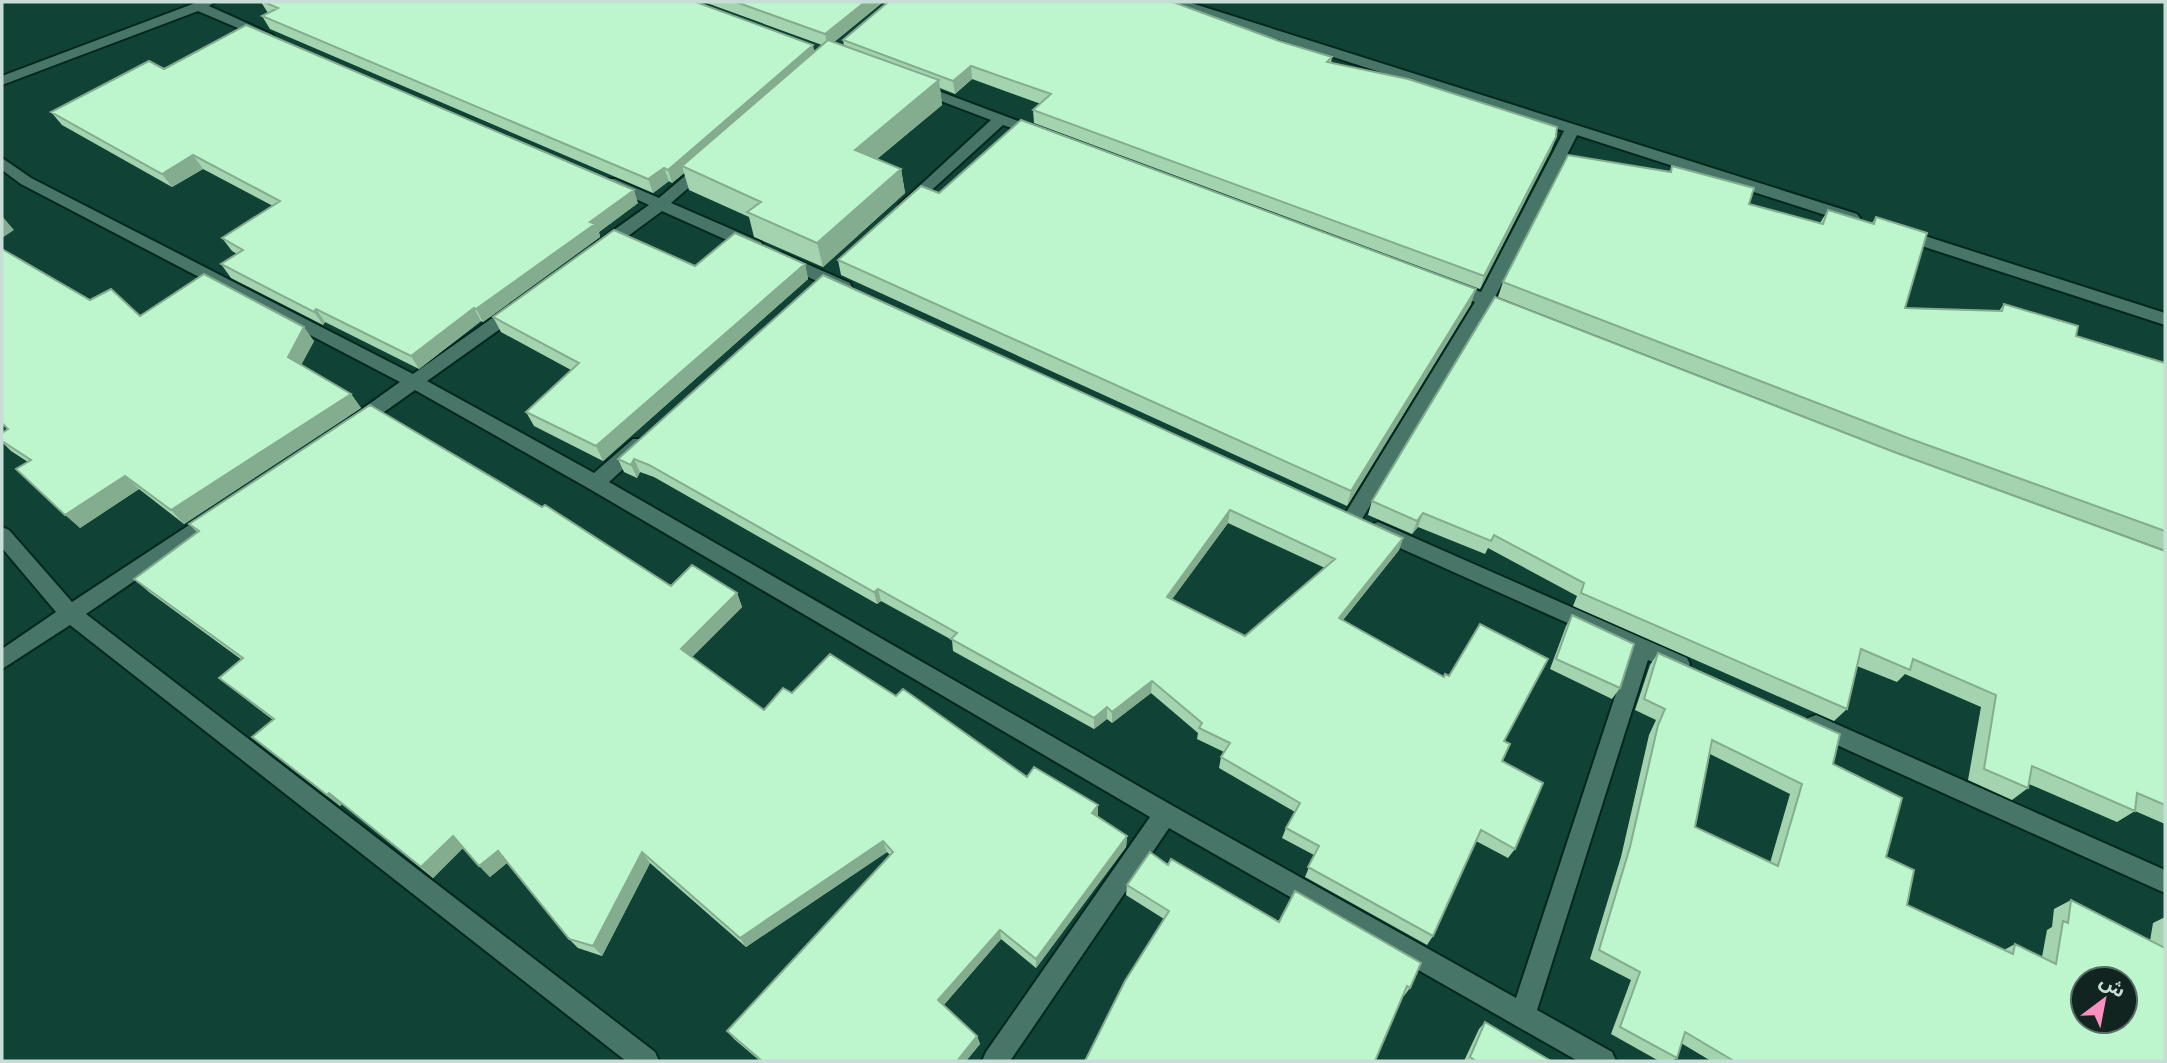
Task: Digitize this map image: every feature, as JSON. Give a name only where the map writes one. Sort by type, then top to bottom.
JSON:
[{"type":"street","points":[[1176,2],[2165,319]]},
{"type":"street","points":[[2,81],[204,4],[286,43]]},
{"type":"street","points":[[904,82],[1053,139]]},
{"type":"street","points":[[898,213],[1002,120]]},
{"type":"street","points":[[1573,128],[1485,300],[1346,516],[1692,670]]},
{"type":"street","points":[[583,261],[661,204],[721,151]]},
{"type":"street","points":[[2,163],[26,181],[416,383],[595,483],[1165,814],[1603,1061]]},
{"type":"street","points":[[598,177],[862,295]]},
{"type":"street","points":[[1432,280],[1535,320]]},
{"type":"street","points":[[347,429],[416,383],[528,301]]},
{"type":"street","points":[[595,483],[648,437]]},
{"type":"street","points":[[2,660],[231,505]]},
{"type":"street","points":[[2,535],[69,613],[646,1061]]},
{"type":"street","points":[[1523,1014],[1642,647]]},
{"type":"street","points":[[1805,720],[2165,881]]},
{"type":"street","points":[[995,1061],[1165,814]]},
{"type":"building","points":[[264,2],[696,2],[813,45],[668,170],[664,168],[648,179],[262,16],[278,8]]},
{"type":"building","points":[[736,2],[865,2],[825,34]]},
{"type":"building","points":[[888,2],[1173,2],[1279,41],[1332,57],[1327,62],[1408,79],[1557,127],[1556,137],[1484,276],[1033,110],[1051,94],[971,66],[953,81],[843,40]]},
{"type":"building","points":[[246,25],[634,190],[590,222],[595,224],[474,308],[411,356],[316,309],[314,312],[221,264],[243,250],[222,238],[280,201],[193,155],[162,174],[51,112],[149,61],[164,69]]},
{"type":"building","points":[[828,40],[939,80],[855,150],[901,169],[817,243],[747,212],[761,202],[682,166]]},
{"type":"building","points":[[1021,120],[1476,289],[1351,491],[838,260],[921,186],[939,193]]},
{"type":"building","points":[[1568,155],[1671,172],[1672,166],[1754,188],[1749,204],[1823,224],[1828,210],[1874,224],[1876,217],[1927,233],[1905,308],[2002,311],[2004,304],[2078,326],[2076,336],[2165,363],[2165,531],[1908,438],[1503,282]]},
{"type":"building","points":[[614,230],[695,266],[735,233],[805,264],[596,446],[526,412],[579,363],[493,317]]},
{"type":"building","points":[[2,249],[90,300],[111,289],[140,316],[204,274],[304,327],[288,357],[351,394],[171,510],[125,476],[65,515],[16,469],[31,460],[2,441],[2,433],[8,429],[2,423]]},
{"type":"building","points":[[823,275],[1403,538],[1339,618],[1444,677],[1445,674],[1449,676],[1480,624],[1548,659],[1504,741],[1510,744],[1502,761],[1543,783],[1515,849],[1481,830],[1433,936],[1308,867],[1319,846],[1286,828],[1300,803],[1221,757],[1230,743],[1199,728],[1202,723],[1152,681],[1112,712],[1107,707],[1094,718],[951,639],[957,633],[878,589],[874,592],[649,465],[634,459],[631,465],[618,459]],"holes":[[[1230,510],[1335,559],[1245,636],[1167,597]]]},
{"type":"building","points":[[1495,297],[1894,452],[2165,551],[2165,805],[2137,793],[2135,811],[2032,766],[2028,788],[1984,769],[1996,695],[1913,659],[1910,670],[1861,649],[1847,709],[1581,593],[1584,583],[1494,535],[1491,541],[1423,513],[1417,521],[1372,501]]},
{"type":"building","points":[[370,405],[542,507],[545,505],[671,586],[692,565],[737,593],[681,649],[764,710],[783,688],[792,693],[830,654],[896,696],[903,689],[1027,777],[1034,767],[1098,805],[1092,813],[1127,836],[1036,959],[1000,930],[938,1000],[977,1036],[957,1061],[762,1061],[727,1031],[893,852],[883,841],[740,938],[642,852],[593,946],[569,939],[498,851],[479,866],[453,836],[421,867],[329,793],[327,795],[252,737],[274,719],[219,678],[243,658],[134,579],[199,531],[189,524]]},
{"type":"building","points":[[1572,615],[1634,644],[1620,688],[1556,659]]},
{"type":"building","points":[[1658,653],[1840,734],[1833,764],[1902,798],[1886,857],[1914,870],[1907,905],[2013,954],[2015,944],[2056,964],[2063,921],[2068,923],[2071,900],[2165,948],[2165,1061],[1734,1061],[1685,1032],[1677,1058],[1620,1027],[1640,972],[1599,950],[1630,847],[1658,725],[1665,709],[1644,699]],"holes":[[[1712,740],[1802,784],[1778,866],[1695,827]]]},
{"type":"building","points":[[1150,852],[1168,865],[1171,859],[1279,922],[1295,891],[1421,963],[1410,988],[1407,986],[1375,1061],[1085,1061],[1125,981],[1169,911],[1127,885]]},
{"type":"building","points":[[1485,1022],[1551,1061],[1476,1061],[1470,1057]]}]
